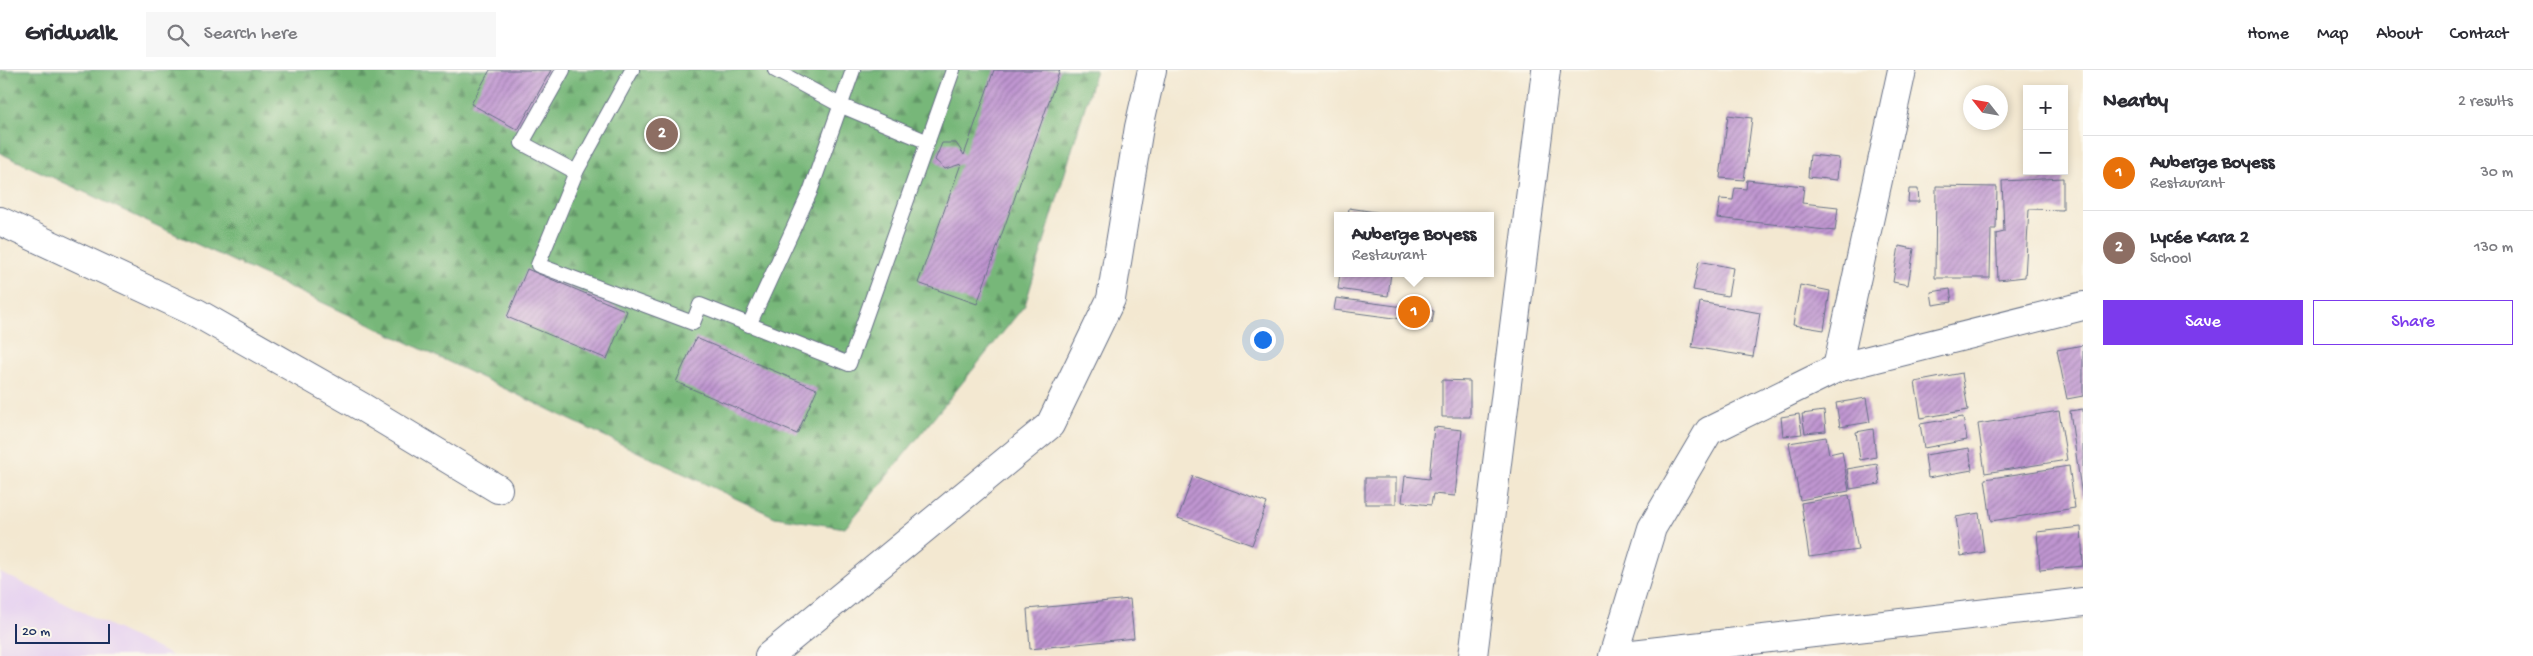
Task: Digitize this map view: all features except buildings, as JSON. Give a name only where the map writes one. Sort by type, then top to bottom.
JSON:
[{"type":"street","points":[[774,655],[1050,425],[1111,299],[1139,127],[1152,70]]},
{"type":"street","points":[[1473,656],[1546,70]]},
{"type":"street","points":[[1837,368],[1902,70]]},
{"type":"street","points":[[0,221],[197,313],[362,407],[498,489]]},
{"type":"street","points":[[2083,306],[1837,368],[1709,431],[1652,528],[1614,656],[2083,602]]},
{"type":"lane","points":[[564,70],[522,143],[576,172]]},
{"type":"lane","points":[[632,70],[576,172],[538,266],[693,322],[700,305],[849,364],[953,70]]},
{"type":"lane","points":[[775,70],[842,106],[928,142]]},
{"type":"lane","points":[[749,325],[810,192],[842,106],[853,70]]},
{"type":"shaded area","points":[[0,572],[173,656],[0,656]]},
{"type":"green space","points":[[0,70],[1096,70],[1025,305],[845,528],[775,517],[356,318],[0,153]]},
{"type":"place","name":"Lycée Kara 2","points":[[662,134]]},
{"type":"place","name":"Auberge Boyess","points":[[1414,312]]}]
